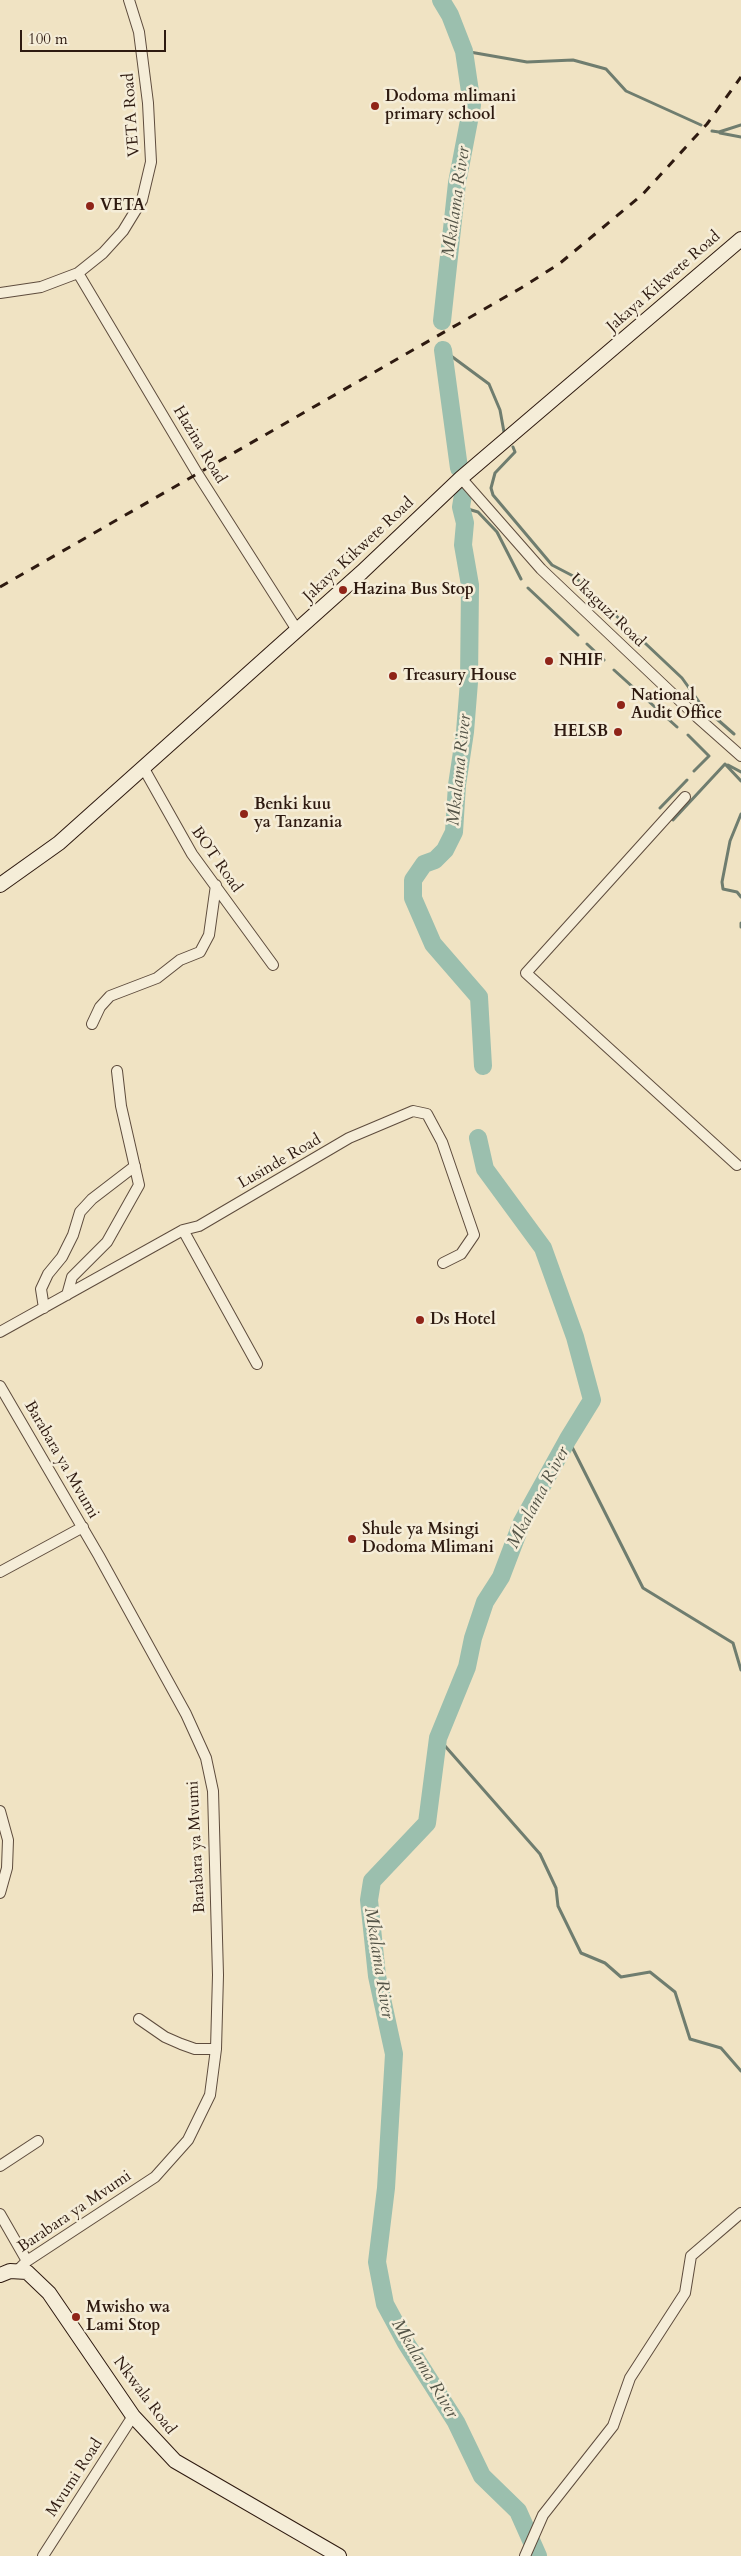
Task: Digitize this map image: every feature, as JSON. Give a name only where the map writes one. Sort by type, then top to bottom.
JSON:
[{"type":"main road","name":"Jakaya Kikwete Road","points":[[0,885],[59,843],[297,630],[461,478],[741,238]]},
{"type":"main road","points":[[0,2274],[24,2268]]},
{"type":"main road","name":"Nkwala Road","points":[[24,2268],[49,2293],[134,2416],[176,2461],[339,2556]]},
{"type":"street","name":"VETA Road","points":[[0,293],[41,287],[78,273],[103,253],[123,231],[142,200],[151,162],[148,103],[140,32],[129,0]]},
{"type":"street","name":"Hazina Road","points":[[78,273],[197,473],[297,630]]},
{"type":"street","name":"Ukaguzi Road","points":[[461,478],[541,569],[697,718],[741,756]]},
{"type":"street","name":"BOT Road","points":[[143,767],[192,854],[273,965]]},
{"type":"street","points":[[685,797],[526,973],[740,1165]]},
{"type":"street","points":[[92,1024],[100,1007],[110,996],[156,978],[180,960],[200,952],[209,934],[216,885]]},
{"type":"street","points":[[67,1295],[72,1277],[107,1242],[137,1192],[139,1185],[121,1106],[117,1071]]},
{"type":"street","name":"Lusinde Road","points":[[0,1332],[183,1230],[199,1226],[349,1138],[413,1111],[427,1114],[442,1142],[474,1235],[461,1254],[443,1263]]},
{"type":"street","points":[[44,1308],[41,1289],[48,1274],[62,1257],[73,1235],[80,1212],[92,1199],[135,1166]]},
{"type":"street","points":[[183,1230],[257,1364]]},
{"type":"street","name":"Barabara ya Mvumi","points":[[0,1386],[83,1527],[186,1714],[206,1758],[213,1791],[214,1827],[218,1975],[216,2049],[210,2095],[188,2140],[155,2177],[24,2268]]},
{"type":"street","points":[[0,1572],[83,1527]]},
{"type":"street","points":[[0,1811],[8,1840],[7,1868],[0,1893]]},
{"type":"street","points":[[139,2019],[165,2037],[181,2044],[195,2049],[216,2049]]},
{"type":"street","points":[[0,2166],[38,2141]]},
{"type":"street","points":[[525,2556],[543,2515],[613,2426],[630,2378],[685,2294],[691,2256],[741,2213]]},
{"type":"street","name":"Nkwala Road","points":[[0,2214],[24,2268]]},
{"type":"street","name":"Mvumi Road","points":[[43,2556],[134,2416]]},
{"type":"waterway","name":"Mkalama River","points":[[441,0],[450,15],[464,51],[472,105],[457,183],[442,321]]},
{"type":"waterway","points":[[464,51],[527,62],[573,60],[606,69],[626,91],[701,125]]},
{"type":"waterway","points":[[712,131],[719,132],[741,125]]},
{"type":"waterway","points":[[720,133],[741,137]]},
{"type":"waterway","points":[[443,350],[489,384],[500,410],[504,432]]},
{"type":"waterway","name":"Mkalama River","points":[[443,350],[459,468]]},
{"type":"waterway","points":[[513,447],[515,452],[495,473],[491,488],[493,495],[552,565],[575,577],[682,678],[702,706],[734,734]]},
{"type":"waterway","name":"Mkalama River","points":[[463,495],[461,507],[465,523],[463,545],[470,585],[469,682],[465,732],[457,785],[454,832],[445,850],[435,860],[424,864],[413,880],[413,898],[433,944],[479,997],[483,1066]]},
{"type":"waterway","points":[[461,507],[478,512],[497,532],[521,579]]},
{"type":"waterway","points":[[528,588],[578,635]]},
{"type":"waterway","points":[[587,644],[604,660]]},
{"type":"waterway","points":[[614,670],[677,727]]},
{"type":"waterway","points":[[688,735],[709,756],[694,771]]},
{"type":"waterway","points":[[725,764],[741,781]]},
{"type":"waterway","points":[[673,820],[725,764]]},
{"type":"waterway","points":[[728,765],[741,772]]},
{"type":"waterway","points":[[660,808],[687,780]]},
{"type":"waterway","points":[[741,814],[730,841],[722,882],[723,889],[737,892],[741,897]]},
{"type":"waterway","name":"Mkalama River","points":[[478,1138],[485,1169],[543,1248],[575,1337],[592,1400],[522,1522],[501,1577],[485,1602],[473,1638],[467,1667],[438,1738],[427,1823],[372,1881],[369,1900],[377,1976],[394,2054],[386,2188],[377,2262],[385,2304],[406,2343],[456,2422],[482,2476],[518,2511],[538,2556]]},
{"type":"waterway","points":[[568,1439],[643,1588],[733,1643],[741,1670]]},
{"type":"waterway","points":[[438,1738],[540,1854],[556,1888],[558,1906],[581,1953],[605,1963],[621,1977],[650,1972],[675,1992],[690,2039],[721,2048],[741,2071]]},
{"type":"railway","points":[[0,587],[521,288],[559,264],[642,195],[707,124],[741,77]]},
{"type":"place","name":"Dodoma mlimani primary school","points":[[375,106]]},
{"type":"place","name":"VETA","points":[[90,206]]},
{"type":"place","name":"Hazina Bus Stop","points":[[343,590]]},
{"type":"place","name":"NHIF","points":[[549,661]]},
{"type":"place","name":"Treasury House","points":[[393,676]]},
{"type":"place","name":"National Audit Office","points":[[621,705]]},
{"type":"place","name":"HELSB","points":[[618,732]]},
{"type":"place","name":"Benki kuu ya Tanzania","points":[[244,814]]},
{"type":"place","name":"Ds Hotel","points":[[420,1320]]},
{"type":"place","name":"Shule ya Msingi Dodoma Mlimani","points":[[352,1539]]},
{"type":"place","name":"Mwisho wa Lami Stop","points":[[76,2317]]}]
